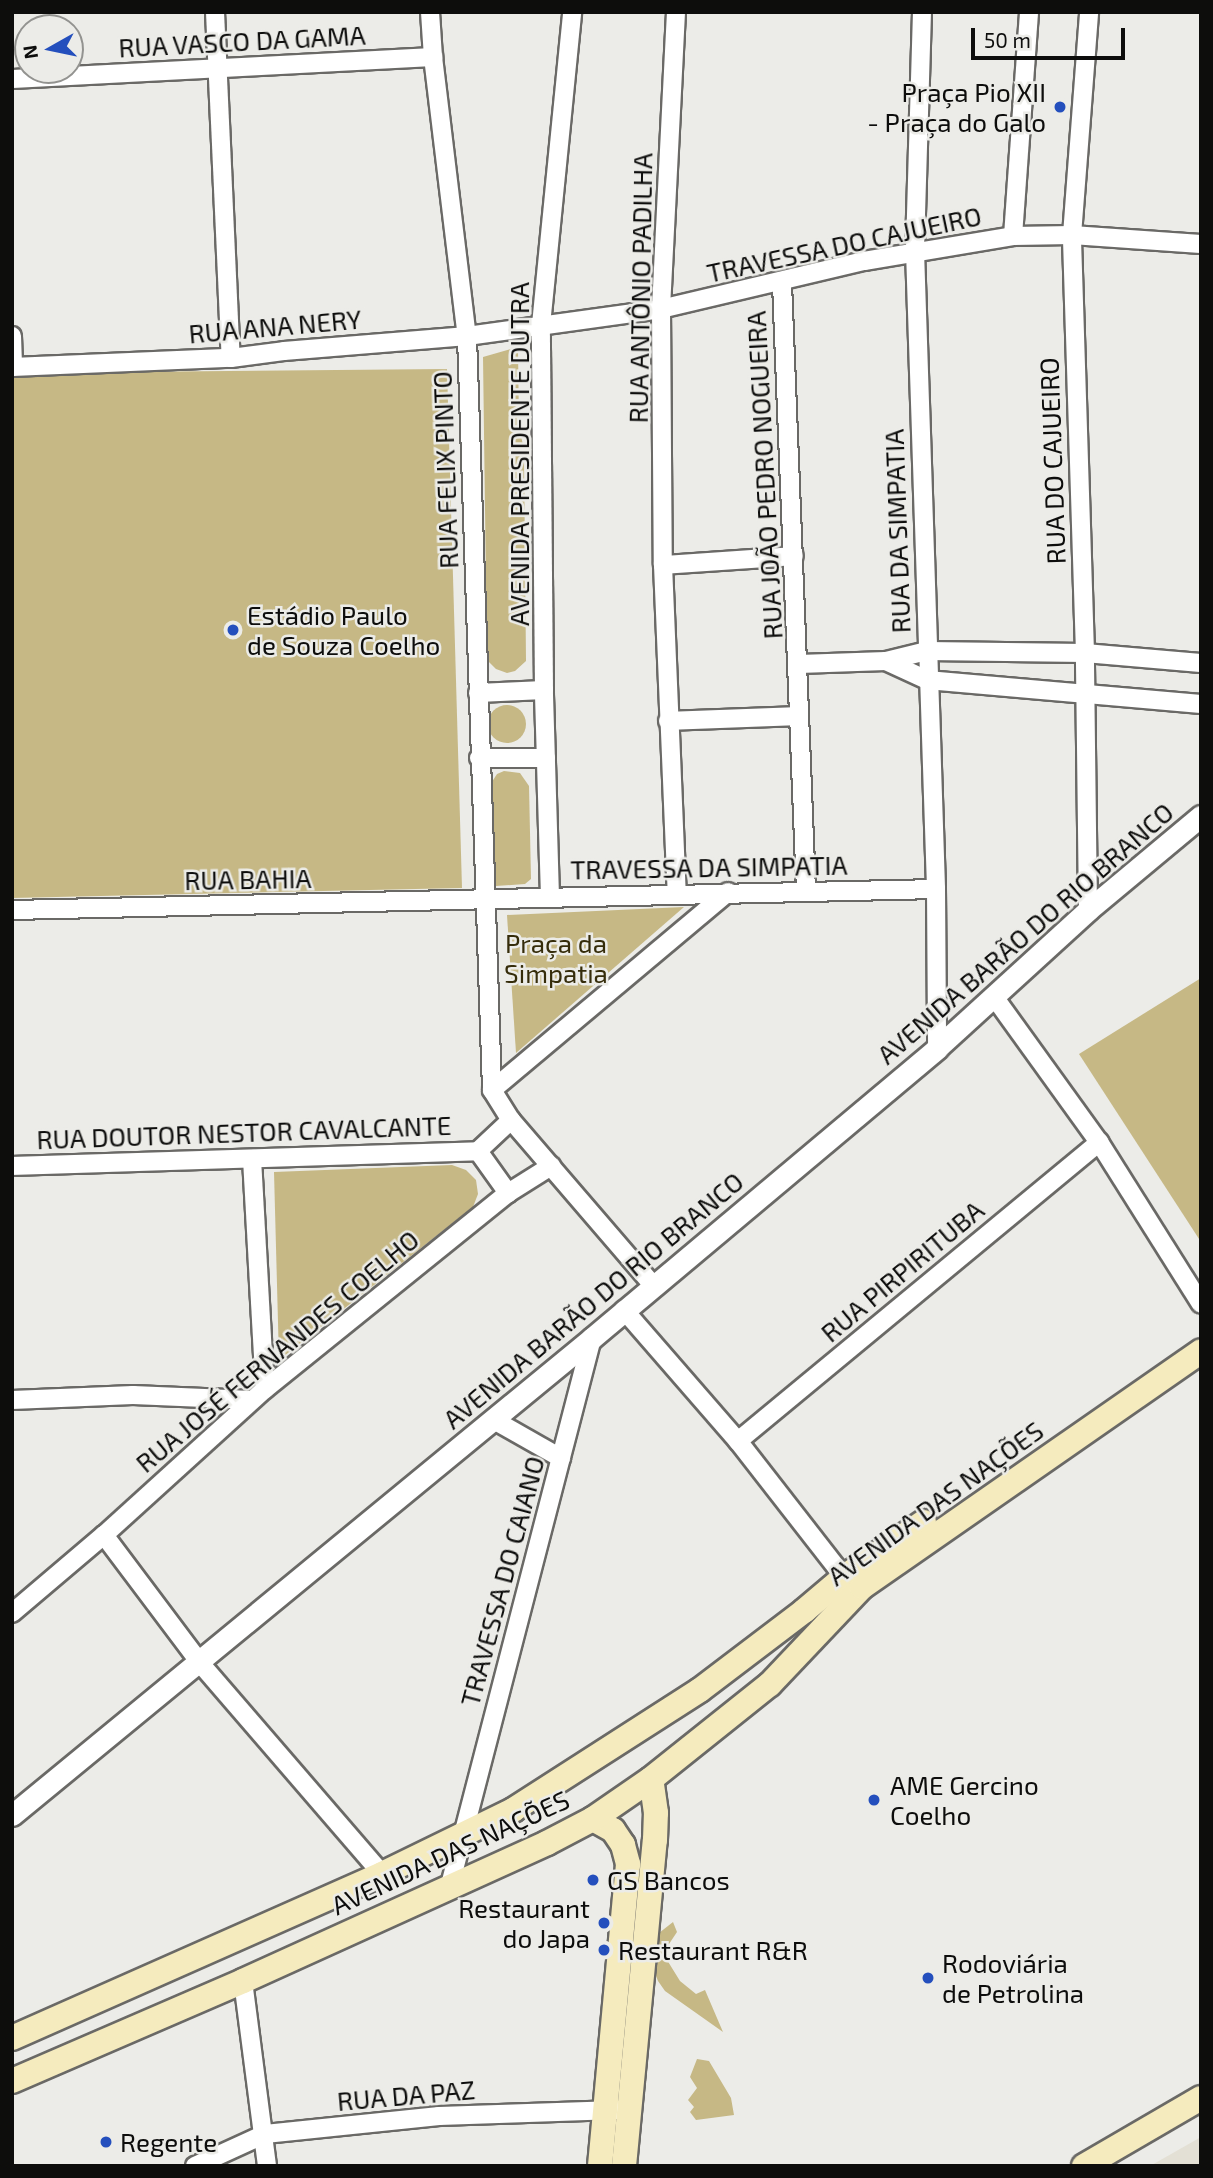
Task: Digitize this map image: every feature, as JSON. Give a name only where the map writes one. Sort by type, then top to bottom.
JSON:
[{"type":"main road","name":"AVENIDA DAS NAÇÕES","points":[[12,2038],[382,1874],[462,1836],[547,1790],[700,1690],[845,1577],[1201,1331]]},
{"type":"main road","name":"AVENIDA DAS NAÇÕES","points":[[12,2081],[547,1843],[593,1819],[651,1779],[770,1684],[862,1587],[1201,1351]]},
{"type":"main road","points":[[600,2166],[618,2110],[655,1840],[656,1813],[651,1779]]},
{"type":"main road","points":[[593,1819],[613,1830],[623,1845],[628,1864],[618,2110],[624,2166]]},
{"type":"main road","points":[[65,2015],[84,2021],[88,2039],[84,2048]]},
{"type":"main road","points":[[1084,2166],[1201,2098]]},
{"type":"street","points":[[215,12],[231,358]]},
{"type":"street","name":"RUA FELIX PINTO","points":[[430,12],[433,57],[467,336],[492,1090],[511,1120],[654,1286]]},
{"type":"street","name":"AVENIDA PRESIDENTE DUTRA","points":[[551,897],[544,690],[541,325],[572,12]]},
{"type":"street","name":"RUA ANTÔNIO PADILHA","points":[[676,12],[661,309],[663,565],[677,893]]},
{"type":"street","name":"RUA DA SIMPATIA","points":[[922,12],[915,251],[936,889],[937,1048]]},
{"type":"street","points":[[1013,236],[1029,12]]},
{"type":"street","name":"RUA DO CAJUEIRO","points":[[1088,910],[1085,653],[1072,235],[1090,12]]},
{"type":"street","name":"RUA VASCO DA GAMA","points":[[12,79],[433,57]]},
{"type":"street","name":"TRAVESSA DO CAJUEIRO","points":[[541,325],[661,309],[915,251],[1013,236],[1072,235],[1201,244]]},
{"type":"street","name":"RUA JOÃO PEDRO NOGUEIRA","points":[[782,283],[806,891]]},
{"type":"street","name":"RUA ANA NERY","points":[[12,367],[231,358],[467,336],[541,325]]},
{"type":"street","points":[[12,336],[12,367]]},
{"type":"street","points":[[663,565],[794,556]]},
{"type":"street","name":"RUA JOÃO PEDRO NOGUEIRA","points":[[799,664],[886,661],[927,651],[1085,653],[1201,663]]},
{"type":"street","name":"RUA JOÃO PEDRO NOGUEIRA","points":[[886,661],[928,680],[1201,704]]},
{"type":"street","points":[[478,693],[544,690]]},
{"type":"street","points":[[668,721],[798,716]]},
{"type":"street","points":[[479,758],[546,758]]},
{"type":"street","name":"AVENIDA BARÃO DO RIO BRANCO","points":[[12,1815],[200,1663],[654,1286],[937,1048],[995,998],[1088,910],[1201,816]]},
{"type":"street","name":"TRAVESSA DA SIMPATIA","points":[[484,901],[677,893],[936,889]]},
{"type":"street","points":[[492,1090],[728,892]]},
{"type":"street","name":"RUA BAHIA","points":[[12,910],[484,901]]},
{"type":"street","points":[[995,998],[1099,1142],[1201,1304]]},
{"type":"street","points":[[508,1193],[478,1151],[511,1120]]},
{"type":"street","name":"RUA PIRPIRITUBA","points":[[738,1441],[1099,1142]]},
{"type":"street","name":"RUA DOUTOR NESTOR CAVALCANTE","points":[[12,1166],[478,1151]]},
{"type":"street","points":[[12,1400],[258,1394],[252,1159]]},
{"type":"street","name":"RUA JOSÉ FERNANDES COELHO","points":[[12,1613],[104,1535],[258,1394],[508,1193],[551,1166]]},
{"type":"street","points":[[624,1310],[738,1441],[845,1577]]},
{"type":"street","name":"TRAVESSA DO CAIANO","points":[[450,1885],[592,1338]]},
{"type":"street","points":[[494,1420],[561,1458]]},
{"type":"street","points":[[104,1535],[200,1663],[382,1874]]},
{"type":"street","points":[[243,1980],[265,2134],[267,2166]]},
{"type":"street","name":"RUA DA PAZ","points":[[195,2166],[265,2134],[439,2116],[618,2110]]},
{"type":"shaded area","points":[[1201,2137],[1201,2166],[1150,2166]]},
{"type":"green space","points":[[518,349],[519,426],[524,450],[526,661],[515,671],[507,673],[496,669],[487,660],[483,357]]},
{"type":"green space","name":"Estádio Paulo de Souza Coelho","points":[[447,369],[462,888],[12,898],[12,373]]},
{"type":"green space","points":[[507,705],[521,710],[526,724],[521,738],[507,743],[493,738],[488,724],[493,710]]},
{"type":"green space","points":[[504,771],[520,773],[529,786],[531,879],[525,884],[496,886],[491,880],[488,788],[497,774]]},
{"type":"green space","name":"Praça da Simpatia","points":[[684,907],[516,1053],[507,915]]},
{"type":"green space","points":[[1201,978],[1201,1242],[1079,1054]]},
{"type":"green space","points":[[452,1165],[466,1170],[476,1180],[478,1194],[473,1207],[279,1360],[274,1172]]},
{"type":"green space","points":[[673,1922],[677,1932],[667,1947],[667,1960],[680,1981],[696,1994],[705,1990],[723,2032],[665,1991],[658,1981],[654,1971],[654,1947],[659,1933]]},
{"type":"green space","points":[[697,2059],[709,2061],[731,2098],[734,2115],[696,2120],[690,2112],[694,2107],[688,2100],[697,2088],[690,2077]]},
{"type":"place","name":"Praça Pio XII - Praça do Galo","points":[[1060,107]]},
{"type":"place","name":"Estádio Paulo de Souza Coelho","points":[[233,630]]},
{"type":"place","name":"AME Gercino Coelho","points":[[874,1800]]},
{"type":"place","name":"GS Bancos","points":[[593,1880]]},
{"type":"place","name":"Restaurant do Japa","points":[[604,1923]]},
{"type":"place","name":"Restaurant R&R","points":[[604,1950]]},
{"type":"place","name":"Rodoviária de Petrolina","points":[[928,1978]]},
{"type":"place","name":"Regente","points":[[106,2142]]}]
